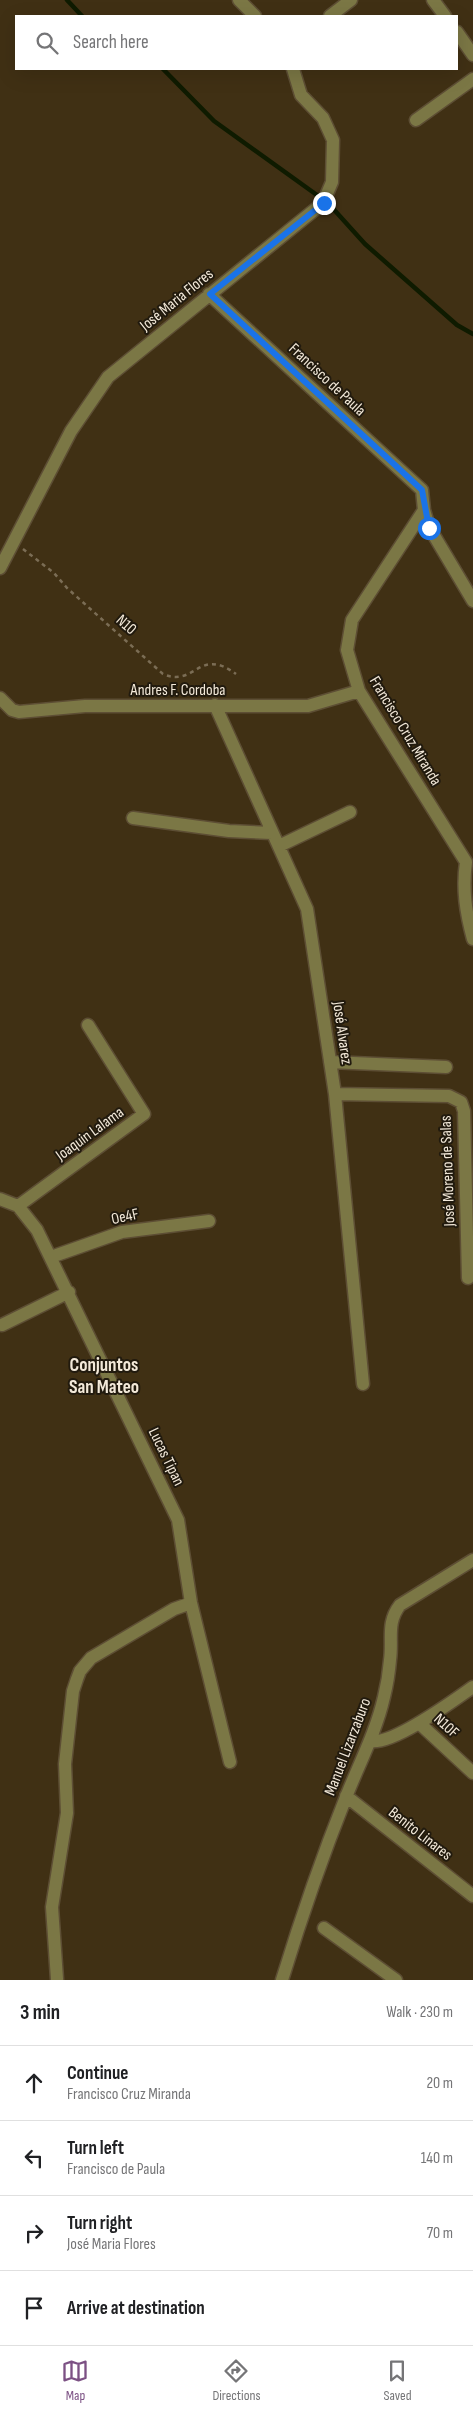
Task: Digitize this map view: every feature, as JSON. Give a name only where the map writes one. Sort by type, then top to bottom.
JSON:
[{"type":"street","points":[[239,0],[254,15]]},
{"type":"street","points":[[331,15],[351,0]]},
{"type":"street","points":[[433,0],[444,15]]},
{"type":"street","points":[[458,33],[473,54]]},
{"type":"street","name":"José Maria Flores","points":[[0,568],[71,431],[108,377],[324,203],[332,182],[333,140],[323,118],[301,95],[292,70]]},
{"type":"street","points":[[416,120],[473,79]]},
{"type":"street","name":"Francisco de Paula","points":[[210,294],[422,490],[424,510]]},
{"type":"street","points":[[424,510],[429,528],[473,601]]},
{"type":"street","name":"Francisco Cruz Miranda","points":[[424,510],[352,620],[347,650],[359,691],[470,857],[463,879],[466,911],[473,939]]},
{"type":"street","name":"Andres F. Cordoba","points":[[0,698],[12,710],[19,712],[85,706],[308,706],[359,691]]},
{"type":"street","name":"José Alvarez","points":[[215,706],[308,909],[334,1094],[363,1384]]},
{"type":"street","points":[[279,846],[350,812]]},
{"type":"street","points":[[133,818],[229,832],[272,833]]},
{"type":"street","name":"Joaquin Lalama","points":[[18,1206],[144,1114],[88,1025]]},
{"type":"street","points":[[330,1062],[446,1067]]},
{"type":"street","name":"José Moreno de Salas","points":[[334,1094],[449,1096],[461,1102],[464,1111],[468,1278]]},
{"type":"street","points":[[0,1199],[18,1206]]},
{"type":"street","name":"Lucas Tipan","points":[[18,1206],[37,1230],[51,1257],[178,1520],[191,1602],[230,1762]]},
{"type":"street","name":"Oe4F","points":[[51,1257],[122,1232],[209,1221]]},
{"type":"street","points":[[2,1325],[68,1292]]},
{"type":"street","name":"Manuel Lizarzaburo","points":[[282,1980],[302,1913],[346,1796],[370,1741],[384,1698],[391,1658],[390,1623],[393,1614],[400,1605],[473,1560]]},
{"type":"street","points":[[57,1979],[52,1907],[67,1814],[65,1764],[74,1691],[80,1671],[92,1658],[174,1609],[191,1602]]},
{"type":"street","points":[[370,1741],[378,1743],[418,1723],[473,1687]]},
{"type":"street","name":"N10F","points":[[418,1723],[473,1773]]},
{"type":"street","name":"Benito Linares","points":[[346,1796],[473,1896]]},
{"type":"street","points":[[324,1928],[396,1980]]},
{"type":"path","name":"N10","points":[[13,544],[33,556],[54,573],[67,588],[163,674],[172,678],[182,677],[205,664],[215,663],[226,667],[236,674]]},
{"type":"waterway","points":[[67,0],[81,15]]},
{"type":"waterway","points":[[164,70],[214,121],[328,203],[365,244],[457,325],[473,334]]},
{"type":"district","name":"Conjuntos San Mateo","points":[[104,1376]]},
{"type":"route","points":[[324,203],[210,294],[422,490],[424,510],[429,528]]}]
